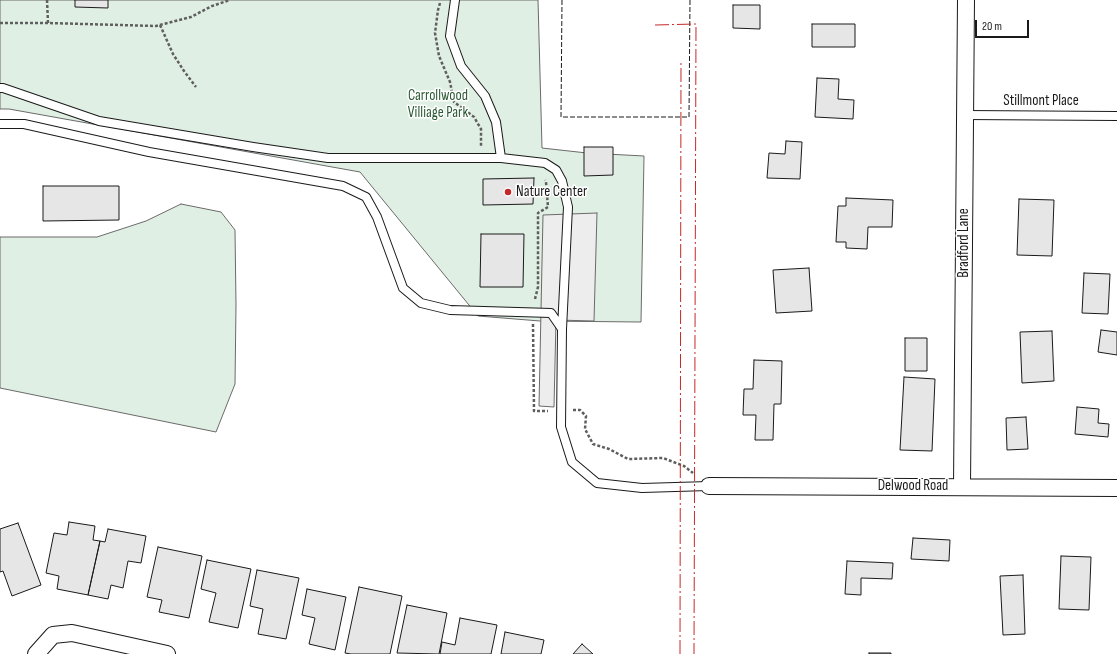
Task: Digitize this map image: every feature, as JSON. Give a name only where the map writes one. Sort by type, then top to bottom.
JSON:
[{"type":"street","name":"Bradford Lane","points":[[962,486],[966,0]]},
{"type":"street","name":"Delwood Road","points":[[709,486],[962,486],[1117,488]]},
{"type":"street","points":[[36,654],[53,635],[72,633],[167,654]]},
{"type":"lane","points":[[455,0],[450,36],[461,66],[484,96],[496,122],[501,158]]},
{"type":"lane","points":[[0,88],[99,121],[328,158],[501,158],[545,163],[556,170],[562,181],[568,207],[562,329],[560,427],[572,462],[597,482],[642,488],[709,486]]},
{"type":"lane","name":"Stillmont Place","points":[[965,115],[1117,116]]},
{"type":"lane","points":[[0,124],[24,124],[149,152],[343,186],[366,197],[377,217],[403,288],[421,303],[450,310],[551,313],[562,329]]},
{"type":"path","points":[[47,0],[48,23]]},
{"type":"path","points":[[0,23],[160,26],[191,17],[212,6],[230,0]]},
{"type":"path","points":[[441,0],[435,33],[439,56],[450,82],[454,102],[474,116],[481,129],[482,158]]},
{"type":"path","points":[[160,26],[173,54],[196,87]]},
{"type":"path","points":[[542,177],[546,182],[548,207],[538,213],[538,287],[533,305],[534,411],[580,410],[586,416],[585,429],[593,444],[609,449],[628,459],[663,458],[684,466],[709,486]]},
{"type":"green space","name":"Carrollwood Villiage Park","points":[[0,0],[538,0],[542,148],[587,153],[644,156],[641,322],[540,321],[478,316],[360,172],[9,109],[0,109]]},
{"type":"green space","points":[[181,204],[221,212],[235,230],[235,384],[216,432],[0,388],[0,237],[97,237],[146,221]]},
{"type":"shaded area","points":[[597,213],[594,321],[556,320],[554,407],[539,406],[543,215]]},
{"type":"building","points":[[75,0],[108,0],[108,8],[75,7]]},
{"type":"building","points":[[733,5],[760,5],[760,29],[733,28]]},
{"type":"building","points":[[812,24],[855,24],[855,47],[812,47]]},
{"type":"building","points":[[817,78],[839,79],[838,99],[854,100],[853,119],[815,117]]},
{"type":"building","points":[[786,141],[802,142],[800,179],[767,178],[769,153],[785,154]]},
{"type":"building","points":[[584,147],[613,147],[613,175],[584,176]]},
{"type":"building","name":"Nature Center","points":[[534,178],[533,204],[483,205],[483,179]]},
{"type":"building","points":[[43,186],[119,186],[119,220],[43,221]]},
{"type":"building","points":[[846,198],[893,200],[892,227],[868,227],[867,249],[846,248],[846,242],[836,242],[838,206],[846,206]]},
{"type":"building","points":[[1019,199],[1054,200],[1052,256],[1017,255]]},
{"type":"building","points":[[481,234],[524,234],[523,287],[480,287]]},
{"type":"building","points":[[809,268],[812,311],[776,313],[773,270]]},
{"type":"building","points":[[1084,273],[1110,274],[1108,314],[1082,313]]},
{"type":"building","points":[[1101,330],[1117,332],[1117,355],[1098,352]]},
{"type":"building","points":[[1052,331],[1054,381],[1022,383],[1020,332]]},
{"type":"building","points":[[905,338],[927,338],[927,371],[905,371]]},
{"type":"building","points":[[754,360],[782,361],[781,404],[774,404],[773,440],[755,440],[756,415],[743,415],[744,389],[753,389]]},
{"type":"building","points":[[904,377],[935,379],[932,451],[900,450]]},
{"type":"building","points":[[1077,407],[1099,409],[1098,423],[1109,424],[1108,437],[1075,434]]},
{"type":"building","points":[[1026,417],[1028,449],[1007,450],[1006,418]]},
{"type":"building","points":[[69,522],[95,526],[93,540],[100,541],[88,595],[57,589],[59,576],[46,573],[54,533],[67,535]]},
{"type":"building","points":[[18,523],[41,585],[12,596],[3,571],[0,572],[0,529]]},
{"type":"building","points":[[108,529],[146,536],[141,563],[128,561],[123,588],[111,585],[108,599],[88,595],[100,541],[105,542]]},
{"type":"building","points":[[913,538],[950,540],[949,561],[911,559]]},
{"type":"building","points":[[158,547],[202,556],[189,618],[159,612],[162,600],[147,597]]},
{"type":"building","points":[[1061,556],[1091,557],[1089,610],[1059,609]]},
{"type":"building","points":[[207,560],[251,569],[238,628],[209,622],[216,593],[201,589]]},
{"type":"building","points":[[847,561],[893,563],[892,579],[861,578],[861,595],[845,594]]},
{"type":"building","points":[[257,570],[299,578],[286,639],[258,634],[263,609],[250,606]]},
{"type":"building","points":[[1023,575],[1025,634],[1003,635],[1000,576]]},
{"type":"building","points":[[359,587],[402,596],[390,654],[345,653]]},
{"type":"building","points":[[307,589],[346,597],[335,650],[309,644],[315,618],[302,615]]},
{"type":"building","points":[[407,605],[447,613],[439,654],[397,653]]},
{"type":"building","points":[[460,618],[497,625],[491,654],[440,654],[442,642],[455,645]]},
{"type":"building","points":[[505,632],[544,640],[541,654],[501,654]]},
{"type":"building","points":[[582,644],[593,654],[573,654]]},
{"type":"building","points":[[891,653],[891,654],[869,654]]},
{"type":"fence","points":[[562,0],[561,117],[689,117],[690,0]]},
{"type":"power","points":[[655,25],[696,24],[694,654]]},
{"type":"power","points":[[680,654],[681,61]]},
{"type":"place","name":"Nature Center","points":[[508,192]]}]
